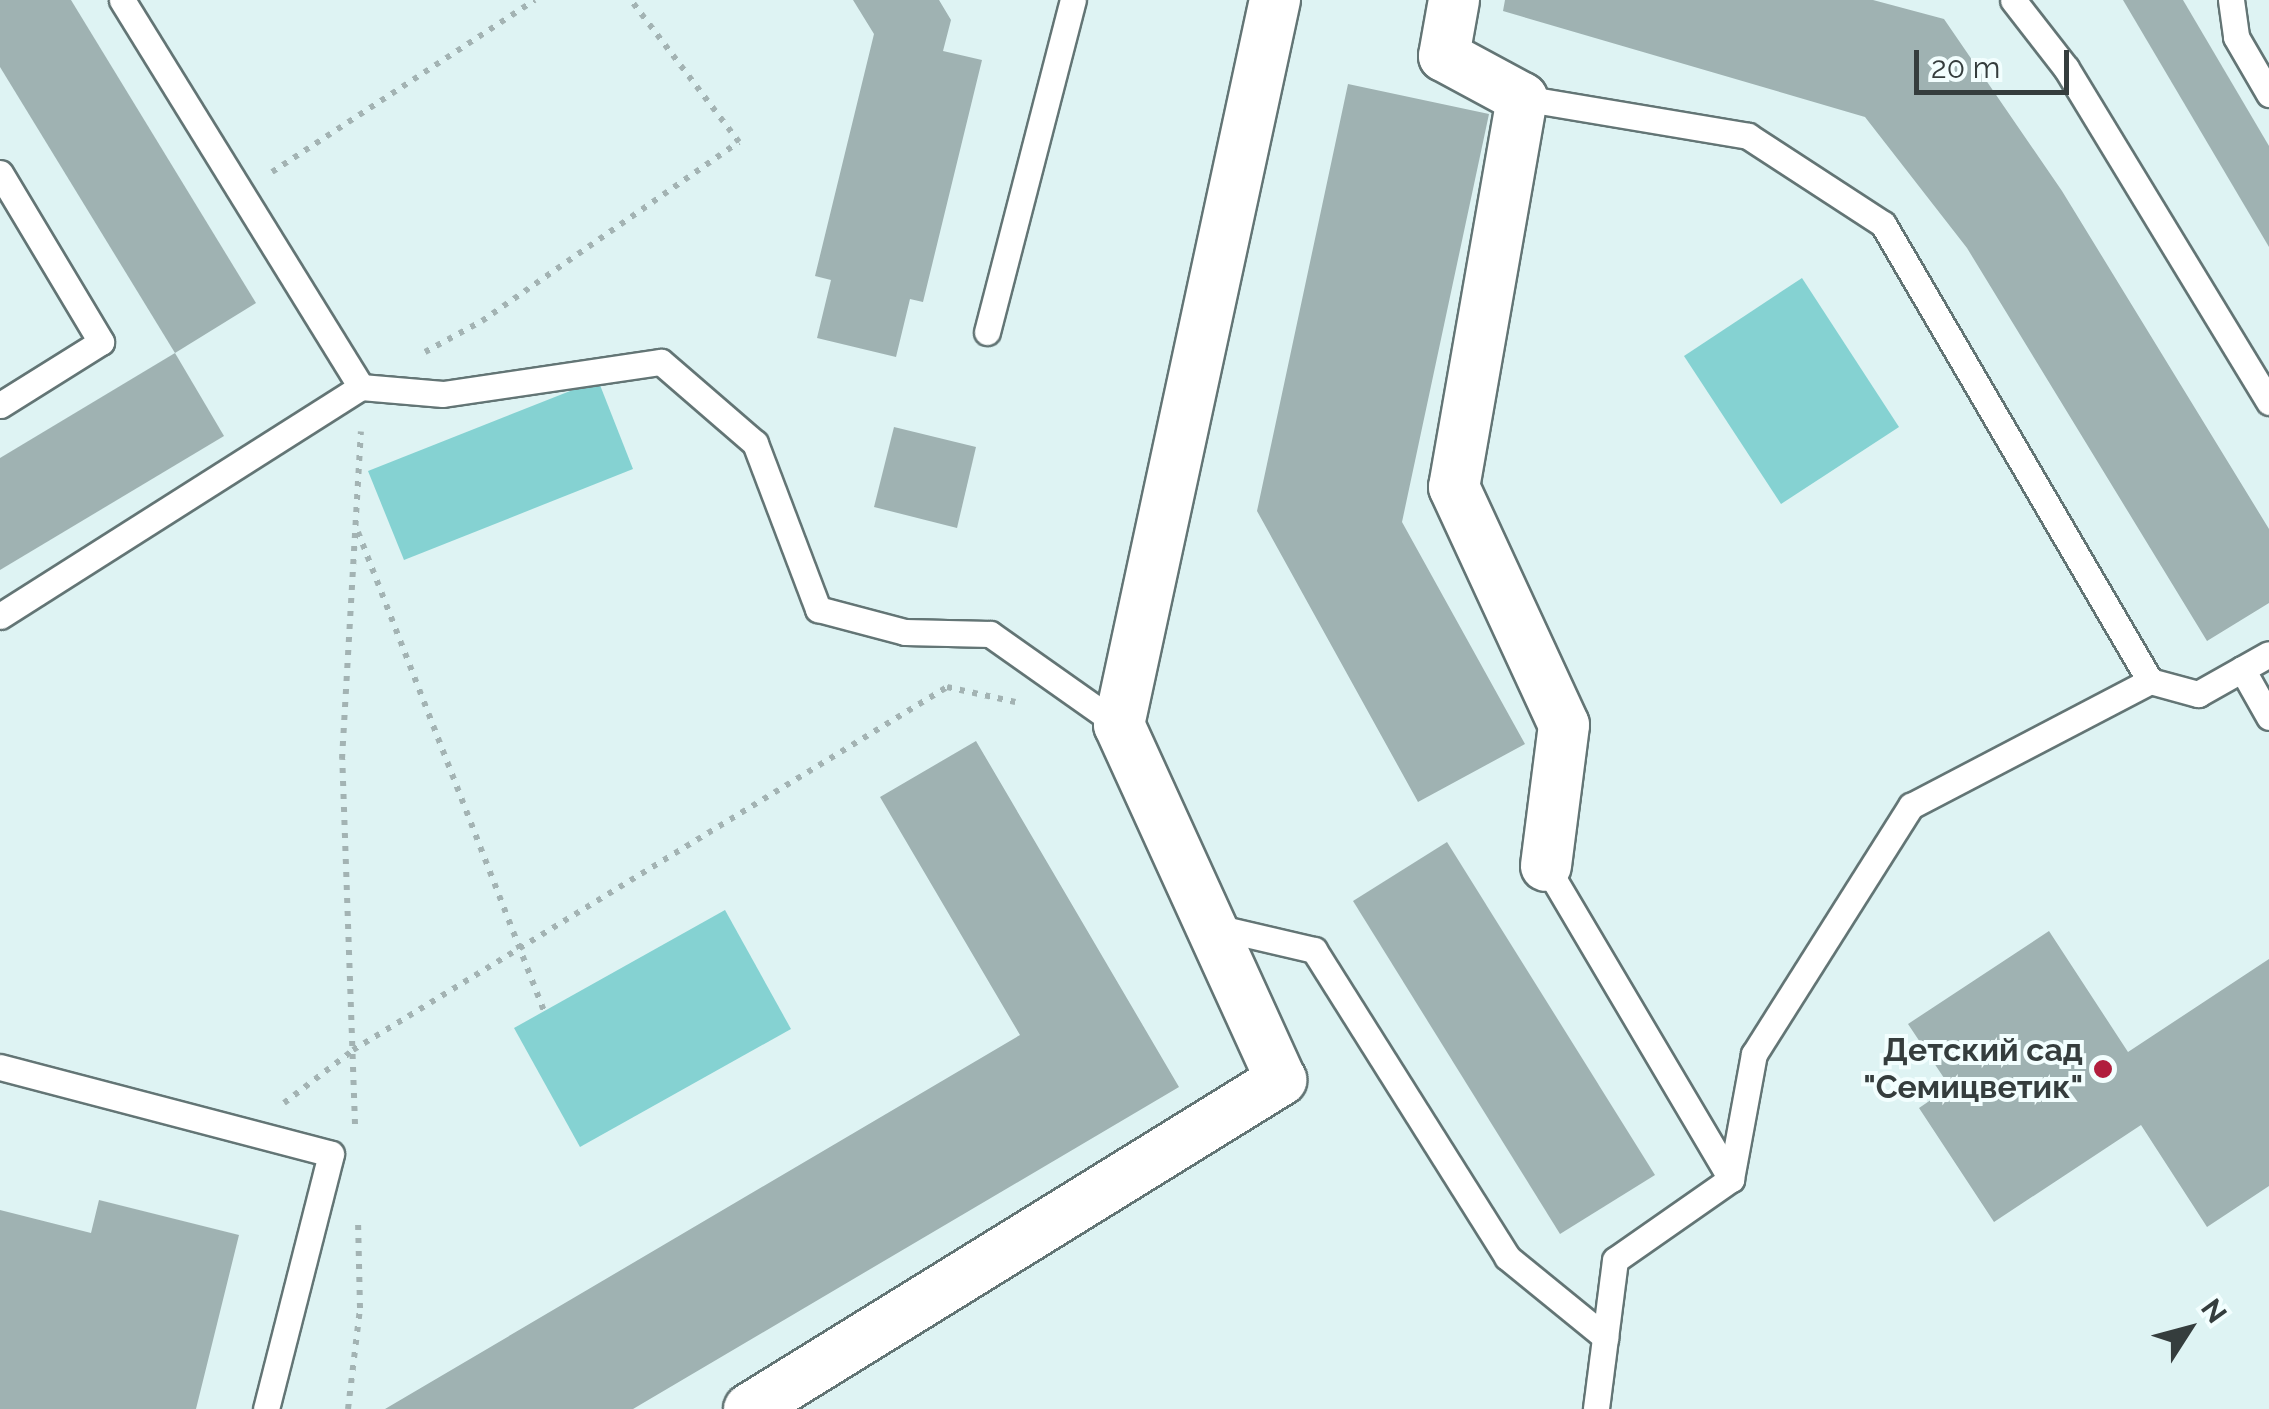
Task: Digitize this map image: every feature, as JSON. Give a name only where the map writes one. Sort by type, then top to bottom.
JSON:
[{"type":"street","points":[[748,1409],[1281,1080],[1118,725],[1275,0]]},
{"type":"street","points":[[1454,0],[1444,56],[1522,98],[1454,488],[1564,724],[1546,866]]},
{"type":"lane","points":[[122,0],[361,387]]},
{"type":"lane","points":[[2013,0],[2066,68],[2269,402]]},
{"type":"lane","points":[[2231,0],[2236,38],[2269,94]]},
{"type":"lane","points":[[987,332],[1075,2]]},
{"type":"lane","points":[[1522,98],[1748,136],[1883,224],[2150,681]]},
{"type":"lane","points":[[0,173],[100,342],[0,405]]},
{"type":"lane","points":[[0,616],[361,387],[442,394],[661,362],[755,443],[818,610],[905,632],[990,634],[1118,725]]},
{"type":"lane","points":[[1596,1409],[1615,1260],[1731,1179],[1754,1054],[1911,806],[2150,681],[2198,694],[2269,654]]},
{"type":"lane","points":[[2242,670],[2269,717]]},
{"type":"lane","points":[[1546,866],[1731,1179]]},
{"type":"lane","points":[[1210,926],[1314,950],[1507,1257],[1605,1336]]},
{"type":"lane","points":[[0,1067],[330,1154],[266,1409]]},
{"type":"path","points":[[242,193],[534,0]]},
{"type":"path","points":[[356,1143],[342,759],[357,529],[361,387],[482,322],[740,142],[632,0]]},
{"type":"path","points":[[357,529],[516,950],[544,1011]]},
{"type":"path","points":[[245,1132],[353,1050],[947,687],[1023,704]]},
{"type":"path","points":[[348,1409],[360,1308],[358,1217]]},
{"type":"shaded area","points":[[1802,278],[1899,427],[1781,504],[1684,356]]},
{"type":"shaded area","points":[[598,380],[633,469],[404,560],[368,471]]},
{"type":"shaded area","points":[[725,910],[791,1029],[580,1147],[514,1028]]},
{"type":"building","points":[[0,0],[71,0],[256,303],[175,353],[0,67]]},
{"type":"building","points":[[853,0],[939,0],[951,20],[943,51],[982,60],[923,302],[910,299],[896,357],[817,338],[831,280],[815,276],[874,34]]},
{"type":"building","points":[[1505,0],[1873,0],[1944,19],[2062,191],[2269,529],[2269,603],[2207,641],[1967,248],[1865,117],[1503,11]]},
{"type":"building","points":[[2123,0],[2183,0],[2269,146],[2269,247]]},
{"type":"building","points":[[1348,84],[1489,114],[1402,522],[1525,744],[1418,802],[1257,511]]},
{"type":"building","points":[[175,353],[224,436],[0,570],[0,458]]},
{"type":"building","points":[[894,427],[976,447],[957,528],[874,507]]},
{"type":"building","points":[[976,741],[1179,1087],[633,1409],[385,1409],[1020,1035],[880,797]]},
{"type":"building","points":[[1447,842],[1655,1175],[1560,1234],[1353,901]]},
{"type":"building","name":"Детский сад \"Семицветик\"","points":[[2049,931],[2128,1052],[2269,959],[2269,1186],[2207,1227],[2141,1125],[1994,1222],[1919,1108],[1950,1087],[1908,1024]]},
{"type":"building","points":[[99,1200],[239,1235],[196,1409],[0,1409],[0,1210],[91,1233]]},
{"type":"place","name":"Детский сад \"Семицветик\"","points":[[2103,1069]]}]
